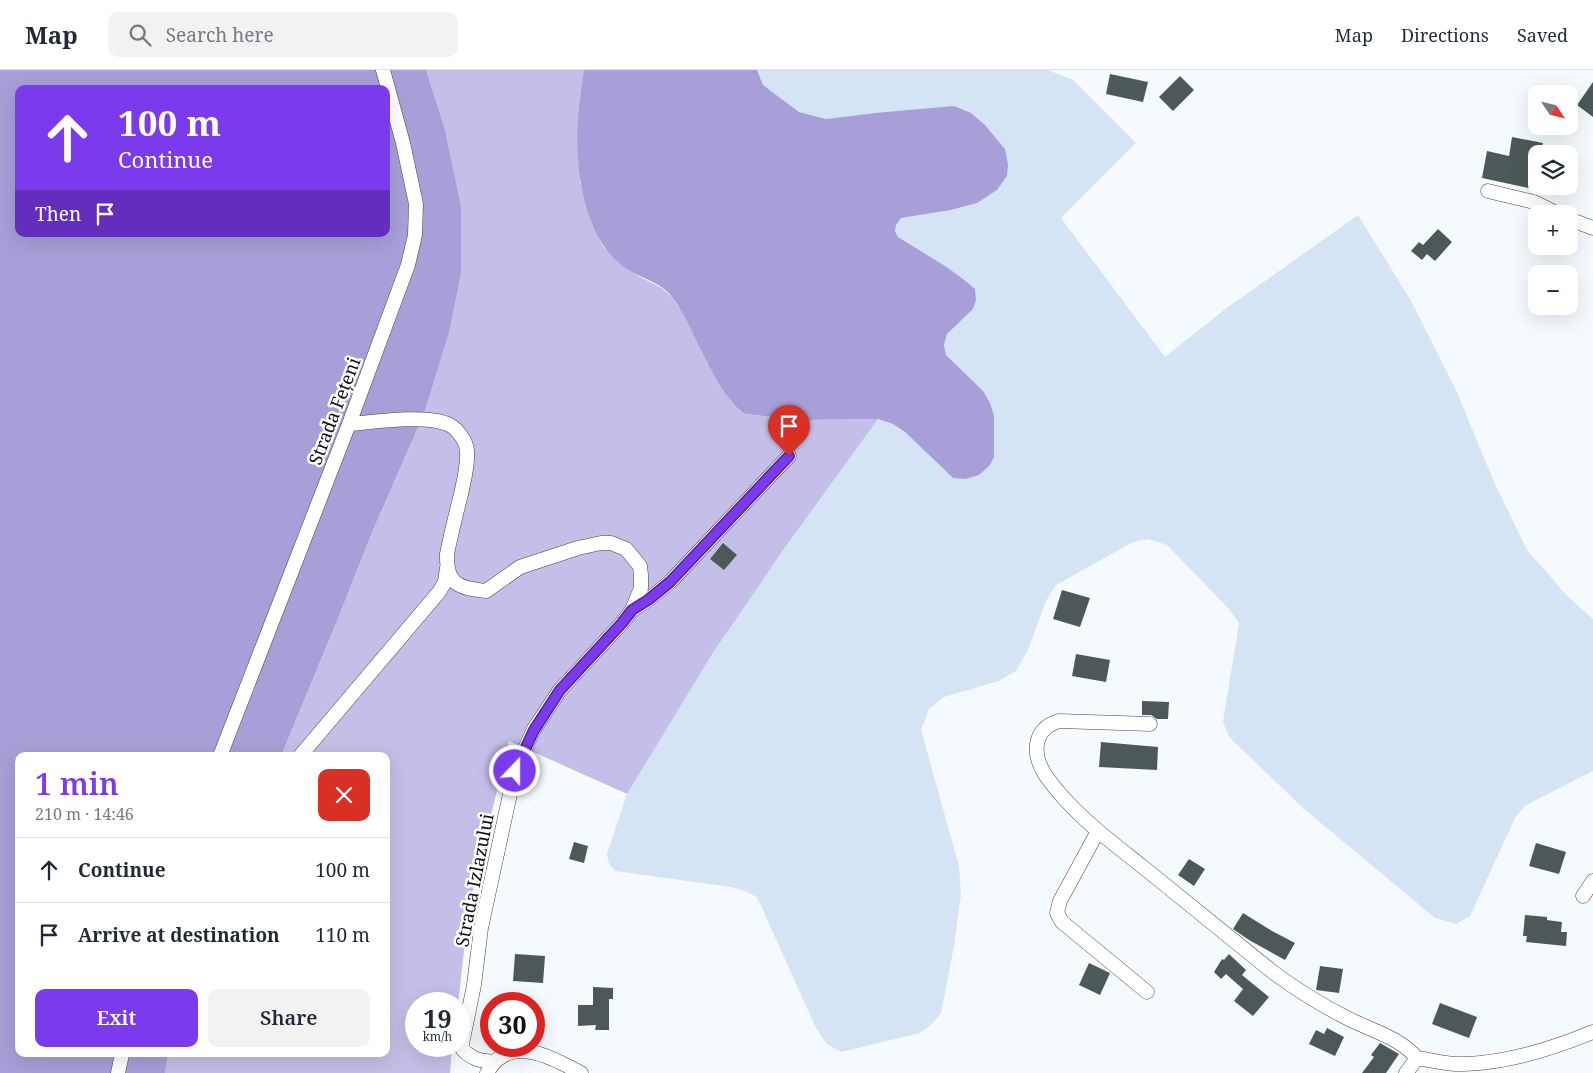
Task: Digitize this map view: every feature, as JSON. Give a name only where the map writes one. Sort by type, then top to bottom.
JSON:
[{"type":"street","name":"Strada Fețeni","points":[[383,70],[387,85]]},
{"type":"street","name":"Strada Fețeni","points":[[222,752],[349,424],[408,265],[414,235],[416,204],[410,171],[390,96]]},
{"type":"street","points":[[1488,191],[1540,205]]},
{"type":"street","points":[[1578,222],[1593,228]]},
{"type":"street","points":[[303,752],[439,592],[445,582],[447,554],[466,471],[467,451],[463,440],[457,431],[447,423],[432,420],[398,420],[349,424]]},
{"type":"street","points":[[632,610],[670,582],[789,456]]},
{"type":"street","name":"Strada Izlazului","points":[[447,568],[452,581],[461,587],[486,591],[520,567],[578,548],[601,543],[611,543],[626,549],[640,566],[641,588],[632,610],[560,690],[534,730],[515,771],[482,928],[462,1044],[463,1050],[472,1058],[479,1061],[496,1062]]},
{"type":"street","points":[[1150,724],[1059,721],[1049,724],[1041,732],[1037,745],[1038,760],[1045,775],[1098,831],[1274,973],[1301,992],[1348,1019],[1397,1041],[1410,1050],[1417,1058],[1461,1064],[1490,1062],[1558,1046],[1593,1032]]},
{"type":"street","points":[[1098,831],[1060,901],[1057,913],[1062,922],[1147,992]]},
{"type":"street","points":[[1582,896],[1593,881]]},
{"type":"street","points":[[487,1073],[505,1054],[528,1050],[554,1059],[581,1073]]},
{"type":"street","points":[[118,1073],[121,1057]]},
{"type":"street","points":[[1406,1073],[1417,1058]]},
{"type":"shaded area","points":[[0,70],[426,70],[444,126],[461,207],[461,274],[449,333],[424,414],[373,530],[283,752],[15,752],[15,1057],[168,1057],[165,1073],[0,1073]]},
{"type":"shaded area","points":[[426,70],[584,70],[580,181],[591,222],[603,246],[620,264],[662,288],[672,297],[682,311],[708,364],[732,403],[746,414],[802,420],[878,419],[782,552],[714,651],[627,794],[509,741],[469,906],[459,992],[405,992],[405,1057],[451,1057],[450,1073],[165,1073],[168,1057],[390,1057],[390,752],[283,752],[373,530],[424,414],[449,333],[461,274],[444,126]]},
{"type":"shaded area","points":[[584,70],[757,70],[763,85],[799,112],[826,119],[954,106],[971,113],[985,125],[1005,149],[1008,165],[1007,176],[997,190],[977,203],[951,210],[901,218],[896,225],[895,231],[898,237],[947,268],[975,289],[976,300],[973,309],[947,334],[944,345],[946,355],[983,391],[990,403],[994,416],[994,457],[990,465],[979,475],[966,479],[953,478],[905,432],[893,424],[878,419],[802,420],[746,414],[737,408],[710,368],[676,302],[666,290],[620,264],[607,251],[597,234],[589,216],[584,197],[578,157],[578,119]]},
{"type":"shaded area","points":[[757,70],[1048,70],[1073,80],[1136,143],[1061,218],[1165,357],[1224,310],[1358,215],[1411,301],[1457,392],[1494,482],[1527,550],[1568,597],[1593,619],[1593,771],[1526,805],[1516,816],[1470,916],[1456,924],[1435,918],[1304,809],[1229,737],[1223,722],[1239,623],[1229,609],[1167,545],[1148,539],[1133,542],[1056,585],[1046,601],[1028,650],[1016,671],[999,681],[944,697],[929,709],[921,730],[959,866],[961,894],[954,946],[941,1013],[930,1026],[920,1033],[841,1052],[827,1044],[816,1028],[757,897],[731,887],[615,871],[609,864],[607,854],[627,794],[680,706],[748,600],[878,419],[893,424],[905,432],[953,478],[962,372],[946,355],[944,345],[947,334],[973,309],[909,244],[898,237],[895,231],[896,225],[901,218],[951,210],[977,203],[997,190],[875,113],[826,119],[799,112],[763,85]]},
{"type":"building","points":[[1110,74],[1148,82],[1143,102],[1106,94]]},
{"type":"building","points":[[1180,76],[1194,90],[1173,111],[1159,97]]},
{"type":"building","points":[[1593,82],[1593,117],[1578,106]]},
{"type":"building","points":[[1512,137],[1543,143],[1542,145],[1528,145],[1528,188],[1482,178],[1487,151],[1509,156]]},
{"type":"building","points":[[1438,229],[1452,242],[1435,261],[1427,254],[1422,260],[1411,251],[1419,242],[1423,245]]},
{"type":"building","points":[[723,543],[737,555],[724,570],[710,559]]},
{"type":"building","points":[[1062,590],[1090,598],[1080,627],[1053,619]]},
{"type":"building","points":[[1076,654],[1110,660],[1106,682],[1072,676]]},
{"type":"building","points":[[1142,701],[1169,702],[1168,719],[1157,719],[1151,715],[1142,715]]},
{"type":"building","points":[[1101,742],[1158,747],[1157,770],[1099,767]]},
{"type":"building","points":[[574,842],[588,846],[584,863],[569,859]]},
{"type":"building","points":[[1536,843],[1566,852],[1559,874],[1529,866]]},
{"type":"building","points":[[1189,859],[1205,869],[1194,886],[1178,875]]},
{"type":"building","points":[[1243,913],[1295,943],[1285,960],[1233,929]]},
{"type":"building","points":[[1525,915],[1547,917],[1547,920],[1562,922],[1561,932],[1567,932],[1566,946],[1526,942],[1527,936],[1523,936]]},
{"type":"building","points":[[515,954],[545,956],[543,983],[513,981]]},
{"type":"building","points":[[1229,954],[1246,970],[1242,975],[1269,997],[1253,1016],[1234,1001],[1243,989],[1226,974],[1221,979],[1214,972],[1222,959],[1224,960]]},
{"type":"building","points":[[1089,963],[1110,973],[1100,995],[1079,985]]},
{"type":"building","points":[[1320,966],[1343,969],[1339,993],[1316,990]]},
{"type":"building","points":[[593,987],[613,988],[613,999],[609,999],[609,1030],[595,1030],[596,1025],[578,1026],[578,1005],[593,1005]]},
{"type":"building","points":[[1440,1003],[1477,1017],[1469,1038],[1432,1024]]},
{"type":"building","points":[[1327,1028],[1344,1037],[1335,1056],[1309,1044],[1316,1030],[1324,1034]]},
{"type":"building","points":[[1380,1043],[1399,1054],[1386,1073],[1362,1073],[1374,1057],[1371,1055]]},
{"type":"route","points":[[515,771],[534,730],[560,690],[632,610],[670,582],[789,456]]}]
